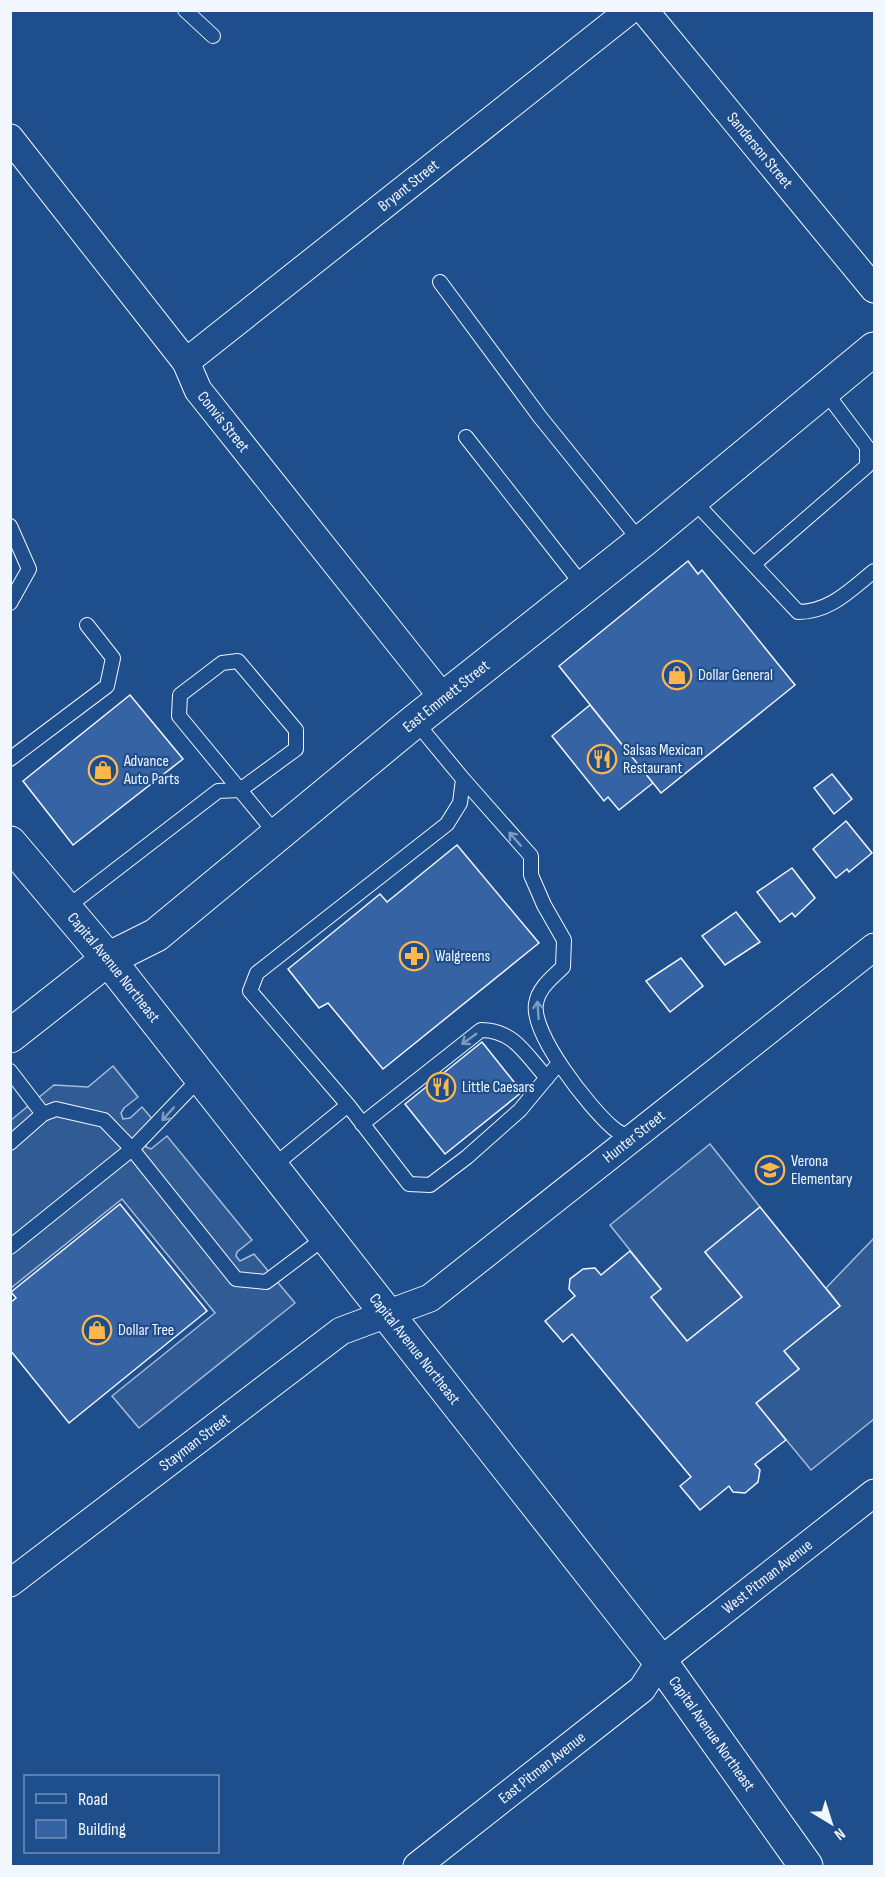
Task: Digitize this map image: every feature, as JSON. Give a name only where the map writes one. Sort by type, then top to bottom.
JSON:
[{"type":"main road","name":"East Emmett Street","points":[[10,1036],[108,959],[156,935],[415,721],[693,500],[874,349]]},
{"type":"main road","name":"Capital Avenue Northeast","points":[[10,843],[108,959],[660,1661],[806,1866]]},
{"type":"street","name":"Bryant Street","points":[[186,362],[630,10]]},
{"type":"street","name":"Sanderson Street","points":[[644,10],[874,289]]},
{"type":"street","name":"Convis Street","points":[[10,138],[186,362],[198,390],[444,699]]},
{"type":"street","name":"Hunter Street","points":[[387,1313],[430,1298],[874,947]]},
{"type":"street","name":"Stayman Street","points":[[10,1583],[341,1331],[387,1313]]},
{"type":"street","name":"West Pitman Avenue","points":[[660,1661],[874,1493]]},
{"type":"street","name":"East Pitman Avenue","points":[[417,1866],[642,1689],[660,1661]]},
{"type":"lane","points":[[185,10],[213,36]]},
{"type":"lane","points":[[440,282],[540,417],[641,542]]},
{"type":"lane","points":[[754,564],[867,466],[871,457],[867,447],[824,390]]},
{"type":"lane","points":[[466,437],[584,587]]},
{"type":"lane","points":[[693,500],[798,612],[816,612],[835,602],[874,571]]},
{"type":"lane","points":[[10,525],[29,569],[10,603]]},
{"type":"lane","points":[[10,759],[107,686],[113,658],[87,625]]},
{"type":"lane","points":[[65,908],[218,791],[240,789],[296,749],[296,730],[238,661],[222,663],[180,695],[180,716],[240,789],[278,836]]},
{"type":"lane","points":[[415,721],[531,856],[531,875],[544,905],[564,940],[563,967],[543,987],[536,1004],[541,1031],[559,1063],[611,1126],[631,1139]]},
{"type":"lane","points":[[463,779],[460,803],[447,824],[256,973],[250,991],[348,1105],[409,1184],[429,1185],[467,1157],[520,1110],[559,1063]]},
{"type":"lane","points":[[362,1124],[481,1030],[496,1030],[510,1037],[547,1078]]},
{"type":"lane","points":[[10,1071],[43,1114]]},
{"type":"lane","points":[[10,1247],[132,1149],[201,1077]]},
{"type":"lane","points":[[272,1167],[348,1105]]},
{"type":"lane","points":[[10,1143],[43,1114],[56,1109],[104,1120],[132,1149],[236,1279],[266,1282],[327,1236]]},
{"type":"shaded area","points":[[113,1066],[138,1097],[124,1108],[121,1113],[123,1119],[130,1118],[142,1107],[160,1128],[147,1140],[146,1147],[151,1149],[167,1136],[252,1240],[237,1252],[236,1256],[240,1261],[254,1254],[295,1303],[139,1428],[112,1396],[215,1313],[122,1199],[11,1288],[11,1120],[54,1085],[88,1087]]},
{"type":"shaded area","points":[[710,1144],[760,1207],[705,1252],[742,1297],[687,1341],[651,1297],[661,1289],[610,1225]]},
{"type":"shaded area","points":[[874,1238],[874,1419],[811,1470],[756,1403],[799,1369],[784,1351],[840,1306],[826,1288]]},
{"type":"building","name":"Dollar General","points":[[688,561],[698,574],[702,570],[795,685],[661,793],[559,666]]},
{"type":"building","name":"Advance Auto Parts","points":[[130,695],[183,759],[73,845],[23,781]]},
{"type":"building","name":"Salsas Mexican Restaurant","points":[[590,705],[653,783],[619,810],[608,797],[604,801],[552,736]]},
{"type":"building","points":[[832,774],[852,799],[834,814],[814,788]]},
{"type":"building","points":[[846,821],[872,853],[849,872],[847,869],[836,878],[813,849]]},
{"type":"building","name":"Walgreens","points":[[457,845],[539,943],[383,1069],[328,1003],[319,1008],[288,969],[380,894],[387,902]]},
{"type":"building","points":[[792,868],[815,898],[795,917],[792,913],[780,922],[757,892]]},
{"type":"building","points":[[736,912],[760,942],[725,965],[702,936]]},
{"type":"building","points":[[681,958],[703,986],[670,1012],[646,981]]},
{"type":"building","points":[[482,1042],[522,1092],[445,1154],[405,1104]]},
{"type":"building","name":"Dollar Tree","points":[[120,1204],[207,1311],[69,1423],[10,1350],[10,1303],[16,1298],[11,1292]]},
{"type":"building","points":[[760,1207],[840,1306],[784,1351],[799,1369],[756,1403],[786,1440],[755,1464],[760,1470],[758,1482],[745,1493],[733,1492],[729,1486],[700,1510],[680,1486],[691,1477],[572,1334],[563,1342],[545,1321],[575,1296],[569,1289],[570,1279],[583,1269],[595,1268],[601,1275],[630,1251],[661,1289],[651,1297],[687,1341],[742,1297],[705,1252]]},
{"type":"place","name":"Dollar General","points":[[677,675]]},
{"type":"place","name":"Salsas Mexican Restaurant","points":[[602,759]]},
{"type":"place","name":"Advance Auto Parts","points":[[103,770]]},
{"type":"place","name":"Walgreens","points":[[414,956]]},
{"type":"place","name":"Little Caesars","points":[[441,1087]]},
{"type":"place","name":"Verona Elementary","points":[[770,1170]]},
{"type":"place","name":"Dollar Tree","points":[[97,1330]]}]
